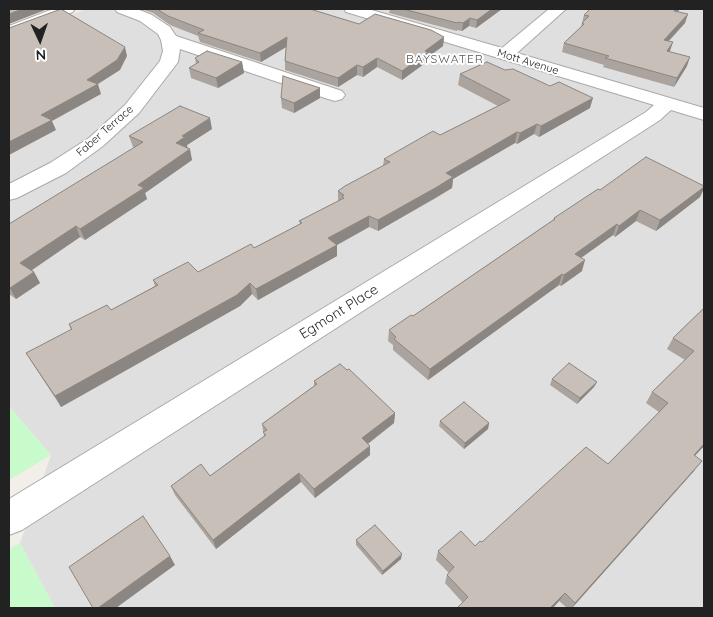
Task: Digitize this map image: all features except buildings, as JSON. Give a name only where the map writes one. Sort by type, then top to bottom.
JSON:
[{"type":"street","points":[[9,32],[67,9]]},
{"type":"street","points":[[123,9],[155,24],[164,31],[170,40],[335,95]]},
{"type":"street","name":"Mott Avenue","points":[[352,9],[704,114]]},
{"type":"street","points":[[504,55],[558,9]]},
{"type":"street","name":"Faber Terrace","points":[[9,193],[58,168],[81,153],[132,109],[169,62],[172,50],[170,40]]},
{"type":"street","name":"Egmont Place","points":[[9,518],[653,116],[668,103]]},
{"type":"shaded area","points":[[86,9],[704,9],[704,608],[55,608],[20,543],[51,455],[9,406],[9,40]]},
{"type":"green space","points":[[9,406],[51,455],[9,480]]},
{"type":"green space","points":[[20,543],[55,608],[9,608],[9,549]]},
{"type":"district","name":"BAYSWATER","points":[[445,59]]}]
